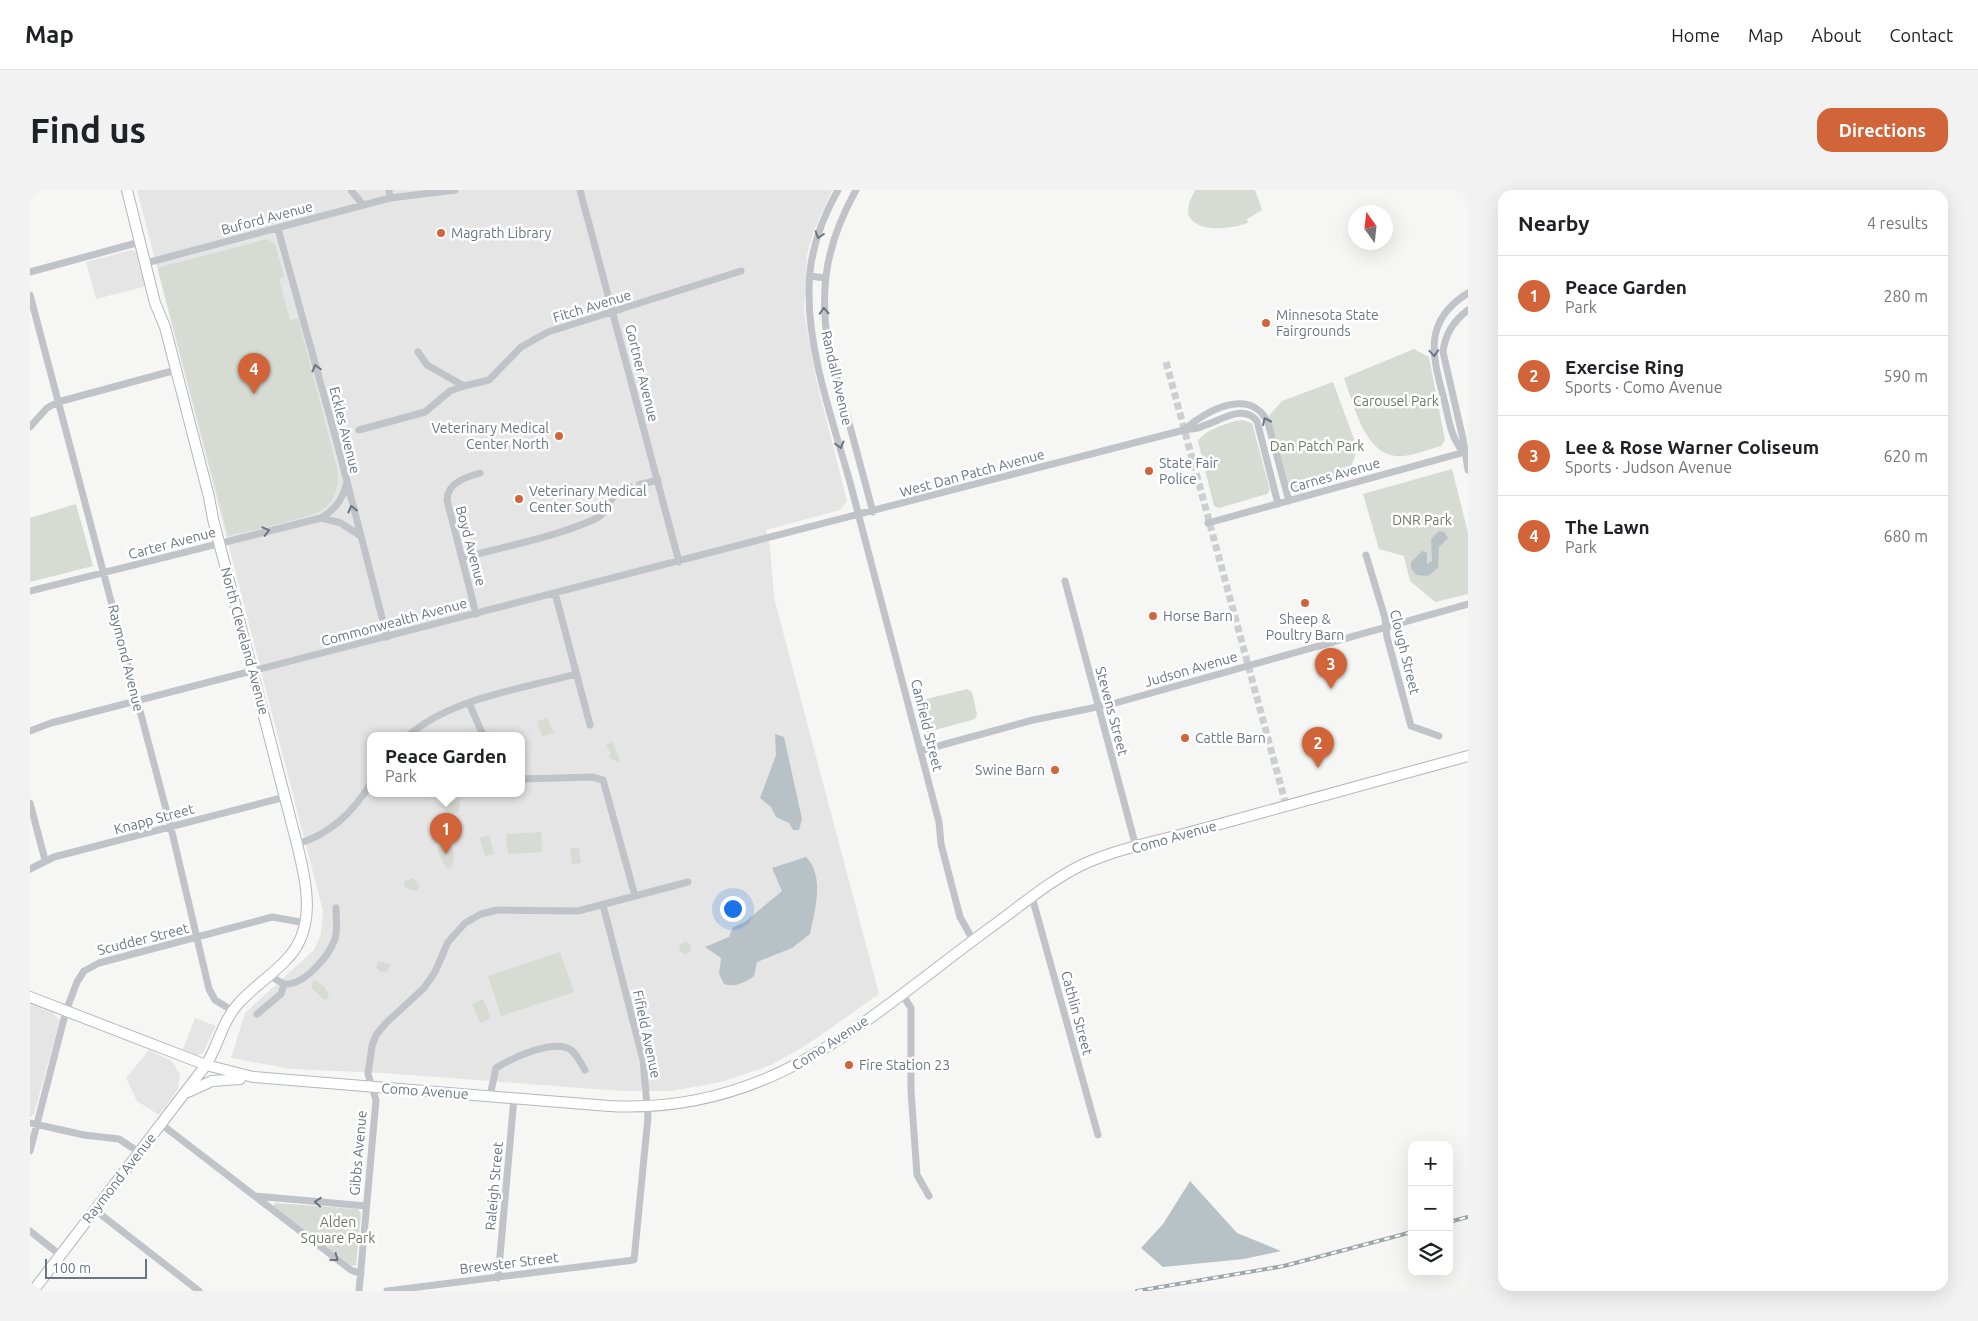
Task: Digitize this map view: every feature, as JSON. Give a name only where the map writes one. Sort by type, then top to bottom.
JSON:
[{"type":"main road","name":"North Cleveland Avenue","points":[[127,190],[155,303],[165,328],[210,498],[219,543],[297,844],[308,896],[306,922],[300,939],[289,958],[232,1011],[206,1066]]},
{"type":"main road","name":"Como Avenue","points":[[30,997],[206,1066],[254,1077],[609,1106],[647,1106],[683,1103],[720,1095],[784,1072],[823,1051],[1032,897],[1085,864],[1136,848],[1468,756]]},
{"type":"main road","name":"Raymond Avenue","points":[[33,1291],[206,1066]]},
{"type":"main road","points":[[183,1096],[198,1086],[212,1081],[254,1077]]},
{"type":"street","points":[[351,190],[363,205]]},
{"type":"street","points":[[389,190],[390,198]]},
{"type":"street","name":"Buford Avenue","points":[[146,263],[390,198],[455,190]]},
{"type":"street","name":"Gortner Avenue","points":[[580,190],[679,562]]},
{"type":"street","name":"Randall Avenue","points":[[838,190],[822,224],[812,258],[810,276],[811,320],[816,355],[858,515]]},
{"type":"street","name":"Randall Avenue","points":[[856,190],[835,232],[823,293],[828,345],[872,512]]},
{"type":"street","name":"Eckles Avenue","points":[[278,229],[387,637]]},
{"type":"street","points":[[30,272],[140,242]]},
{"type":"street","name":"Fitch Avenue","points":[[359,430],[425,412],[450,391],[489,380],[521,347],[539,336],[741,272]]},
{"type":"street","points":[[810,276],[825,278]]},
{"type":"street","points":[[1466,452],[1454,441],[1433,352],[1438,324],[1448,308],[1468,293]]},
{"type":"street","name":"Raymond Avenue","points":[[30,295],[170,828],[210,993],[224,1007],[232,1011]]},
{"type":"street","points":[[1468,310],[1458,318],[1448,333],[1443,352],[1466,452],[1468,470]]},
{"type":"street","points":[[418,352],[427,365],[464,386]]},
{"type":"street","points":[[30,428],[47,408],[58,402],[176,370]]},
{"type":"street","name":"West Dan Patch Avenue","points":[[1184,430],[1197,418],[1240,402],[1251,405],[1262,412],[1268,423],[1289,501]]},
{"type":"street","name":"West Dan Patch Avenue","points":[[765,539],[1201,427],[1237,413],[1246,414],[1254,418],[1259,426],[1278,504]]},
{"type":"street","name":"Carnes Avenue","points":[[1208,523],[1466,452]]},
{"type":"street","name":"Boyd Avenue","points":[[476,614],[447,495],[464,478],[480,473]]},
{"type":"street","points":[[642,484],[658,480]]},
{"type":"street","name":"Carter Avenue","points":[[30,591],[104,574],[321,518],[334,510],[341,499],[346,482]]},
{"type":"street","points":[[462,558],[576,526],[597,518],[604,512],[613,495],[626,488]]},
{"type":"street","name":"Canfield Street","points":[[858,515],[920,751],[960,918],[973,940]]},
{"type":"street","points":[[321,518],[341,523],[359,535]]},
{"type":"street","name":"Commonwealth Avenue","points":[[30,731],[51,723],[765,539]]},
{"type":"street","name":"Clough Street","points":[[1366,555],[1412,726],[1439,736]]},
{"type":"street","name":"Stevens Street","points":[[1065,581],[1136,848]]},
{"type":"street","points":[[555,593],[590,725]]},
{"type":"street","name":"Judson Avenue","points":[[920,751],[1033,720],[1098,706],[1228,672],[1468,604]]},
{"type":"street","points":[[414,732],[441,714],[469,703],[576,674]]},
{"type":"street","points":[[469,703],[482,732]]},
{"type":"street","points":[[525,780],[596,777],[605,784],[635,896]]},
{"type":"street","points":[[297,844],[314,838],[341,821],[358,803],[367,789]]},
{"type":"street","name":"Knapp Street","points":[[30,869],[46,860],[285,797]]},
{"type":"street","points":[[30,803],[46,860]]},
{"type":"street","name":"Gibbs Avenue","points":[[360,1291],[376,1100],[368,1074],[370,1053],[376,1035],[386,1023],[424,988],[435,972],[448,942],[465,923],[481,914],[497,910],[563,912],[603,904],[688,882]]},
{"type":"street","name":"Cathlin Street","points":[[1032,897],[1098,1135]]},
{"type":"street","name":"Fifield Avenue","points":[[603,904],[643,1060],[647,1106],[634,1260]]},
{"type":"street","points":[[270,976],[284,984],[294,983],[304,977],[329,950],[336,932],[336,908]]},
{"type":"street","name":"Scudder Street","points":[[30,1151],[33,1124],[66,1011],[80,976],[90,966],[198,938],[272,916],[306,922]]},
{"type":"street","points":[[257,1014],[281,994],[284,984]]},
{"type":"street","points":[[902,994],[911,1008],[911,1091],[917,1175],[929,1196]]},
{"type":"street","points":[[490,1096],[496,1068],[546,1046],[561,1046],[572,1051],[586,1070]]},
{"type":"street","name":"Raleigh Street","points":[[498,1278],[514,1098]]},
{"type":"street","points":[[33,1124],[84,1136],[119,1138],[140,1152]]},
{"type":"street","points":[[161,1124],[351,1270],[361,1274]]},
{"type":"street","points":[[255,1196],[366,1206]]},
{"type":"street","points":[[95,1210],[199,1291]]},
{"type":"street","points":[[30,1231],[60,1255]]},
{"type":"street","name":"Brewster Street","points":[[387,1291],[634,1260]]},
{"type":"shaded area","points":[[137,190],[832,190],[814,230],[807,255],[804,311],[816,379],[847,501],[840,510],[766,530],[770,547],[774,598],[879,994],[808,1044],[771,1065],[721,1082],[672,1091],[622,1091],[383,1073],[291,1069],[231,1058],[245,1013],[314,950],[321,934],[323,911]]},
{"type":"shaded area","points":[[131,250],[137,252],[147,286],[96,299],[86,262]]},
{"type":"shaded area","points":[[1439,531],[1444,532],[1448,538],[1439,547],[1438,568],[1428,576],[1416,575],[1411,568],[1411,562],[1422,551],[1427,553],[1427,564],[1432,561],[1431,539]]},
{"type":"shaded area","points":[[775,734],[784,737],[802,819],[799,830],[793,830],[789,823],[776,817],[771,807],[760,798],[776,755]]},
{"type":"shaded area","points":[[806,857],[812,865],[817,883],[816,904],[810,934],[792,948],[757,962],[754,976],[740,984],[724,984],[719,974],[721,958],[705,947],[729,937],[733,927],[745,922],[782,891],[772,868]]},
{"type":"shaded area","points":[[30,1004],[53,1013],[60,1020],[34,1114],[30,1118]]},
{"type":"shaded area","points":[[195,1018],[216,1026],[203,1053],[197,1055],[183,1049]]},
{"type":"shaded area","points":[[149,1050],[172,1061],[180,1075],[178,1089],[159,1115],[137,1101],[126,1078]]},
{"type":"shaded area","points":[[1190,1181],[1237,1233],[1281,1251],[1244,1259],[1163,1267],[1141,1248],[1163,1224]]},
{"type":"green space","points":[[1195,190],[1255,190],[1262,210],[1247,219],[1248,223],[1233,227],[1215,228],[1198,225],[1188,214],[1189,203]]},
{"type":"green space","points":[[267,239],[275,244],[284,276],[279,279],[290,320],[298,318],[337,468],[338,480],[334,497],[322,510],[290,521],[228,536],[158,269]]},
{"type":"green space","name":"Carousel Park","points":[[1414,349],[1429,357],[1445,440],[1441,446],[1417,453],[1403,456],[1390,455],[1379,449],[1370,440],[1357,415],[1344,378]]},
{"type":"green space","name":"Dan Patch Park","points":[[1333,382],[1355,442],[1356,453],[1347,478],[1297,491],[1288,486],[1269,416],[1282,401]]},
{"type":"green space","points":[[1243,420],[1252,423],[1270,490],[1267,494],[1219,508],[1214,506],[1198,441],[1212,430],[1225,424]]},
{"type":"green space","name":"DNR Park","points":[[1452,469],[1468,533],[1468,594],[1435,602],[1410,581],[1404,556],[1379,549],[1363,494]]},
{"type":"green space","points":[[76,504],[93,566],[30,582],[30,518]]},
{"type":"green space","points":[[967,689],[972,692],[977,714],[975,719],[924,733],[920,728],[915,706],[918,701]]},
{"type":"green space","points":[[547,718],[554,733],[542,736],[537,721]]},
{"type":"green space","points":[[612,741],[620,761],[617,762],[609,757],[611,753],[606,746]]},
{"type":"green space","points":[[460,798],[459,812],[446,817],[443,805]]},
{"type":"green space","points":[[541,832],[542,852],[508,854],[506,834]]},
{"type":"green space","points":[[489,835],[494,854],[485,856],[480,838]]},
{"type":"green space","points":[[447,843],[454,850],[452,868],[449,869],[445,866],[437,849],[439,845]]},
{"type":"green space","points":[[579,847],[581,863],[572,864],[570,848]]},
{"type":"green space","points":[[413,878],[420,886],[417,891],[405,888],[404,882]]},
{"type":"green space","points":[[683,942],[687,942],[691,948],[687,954],[683,954],[679,950],[679,946]]},
{"type":"green space","points":[[560,952],[574,992],[501,1016],[488,976]]},
{"type":"green space","points":[[378,961],[391,964],[387,972],[381,972],[376,967]]},
{"type":"green space","points":[[314,980],[325,987],[329,995],[327,999],[323,999],[311,987]]},
{"type":"green space","points":[[483,999],[491,1018],[480,1023],[472,1004]]},
{"type":"green space","name":"Alden Square Park","points":[[275,1203],[358,1209],[361,1214],[356,1266],[351,1265],[273,1206]]},
{"type":"tunnel","points":[[1166,362],[1286,805]]},
{"type":"tunnel","points":[[626,488],[642,484]]},
{"type":"railway","points":[[1453,1221],[1468,1217]]},
{"type":"railway","points":[[1137,1291],[1284,1266],[1408,1233]]},
{"type":"place","name":"Magrath Library","points":[[441,233]]},
{"type":"place","name":"Minnesota State Fairgrounds","points":[[1266,323]]},
{"type":"place","name":"The Lawn","points":[[254,394]]},
{"type":"place","name":"Veterinary Medical Center North","points":[[559,436]]},
{"type":"place","name":"State Fair Police","points":[[1149,471]]},
{"type":"place","name":"Veterinary Medical Center South","points":[[519,499]]},
{"type":"place","name":"Sheep & Poultry Barn","points":[[1305,603]]},
{"type":"place","name":"Horse Barn","points":[[1153,616]]},
{"type":"place","name":"Lee & Rose Warner Coliseum","points":[[1331,689]]},
{"type":"place","name":"Cattle Barn","points":[[1185,738]]},
{"type":"place","name":"Exercise Ring","points":[[1318,768]]},
{"type":"place","name":"Swine Barn","points":[[1055,770]]},
{"type":"place","name":"Peace Garden","points":[[446,854]]},
{"type":"place","name":"Fire Station 23","points":[[849,1065]]}]
